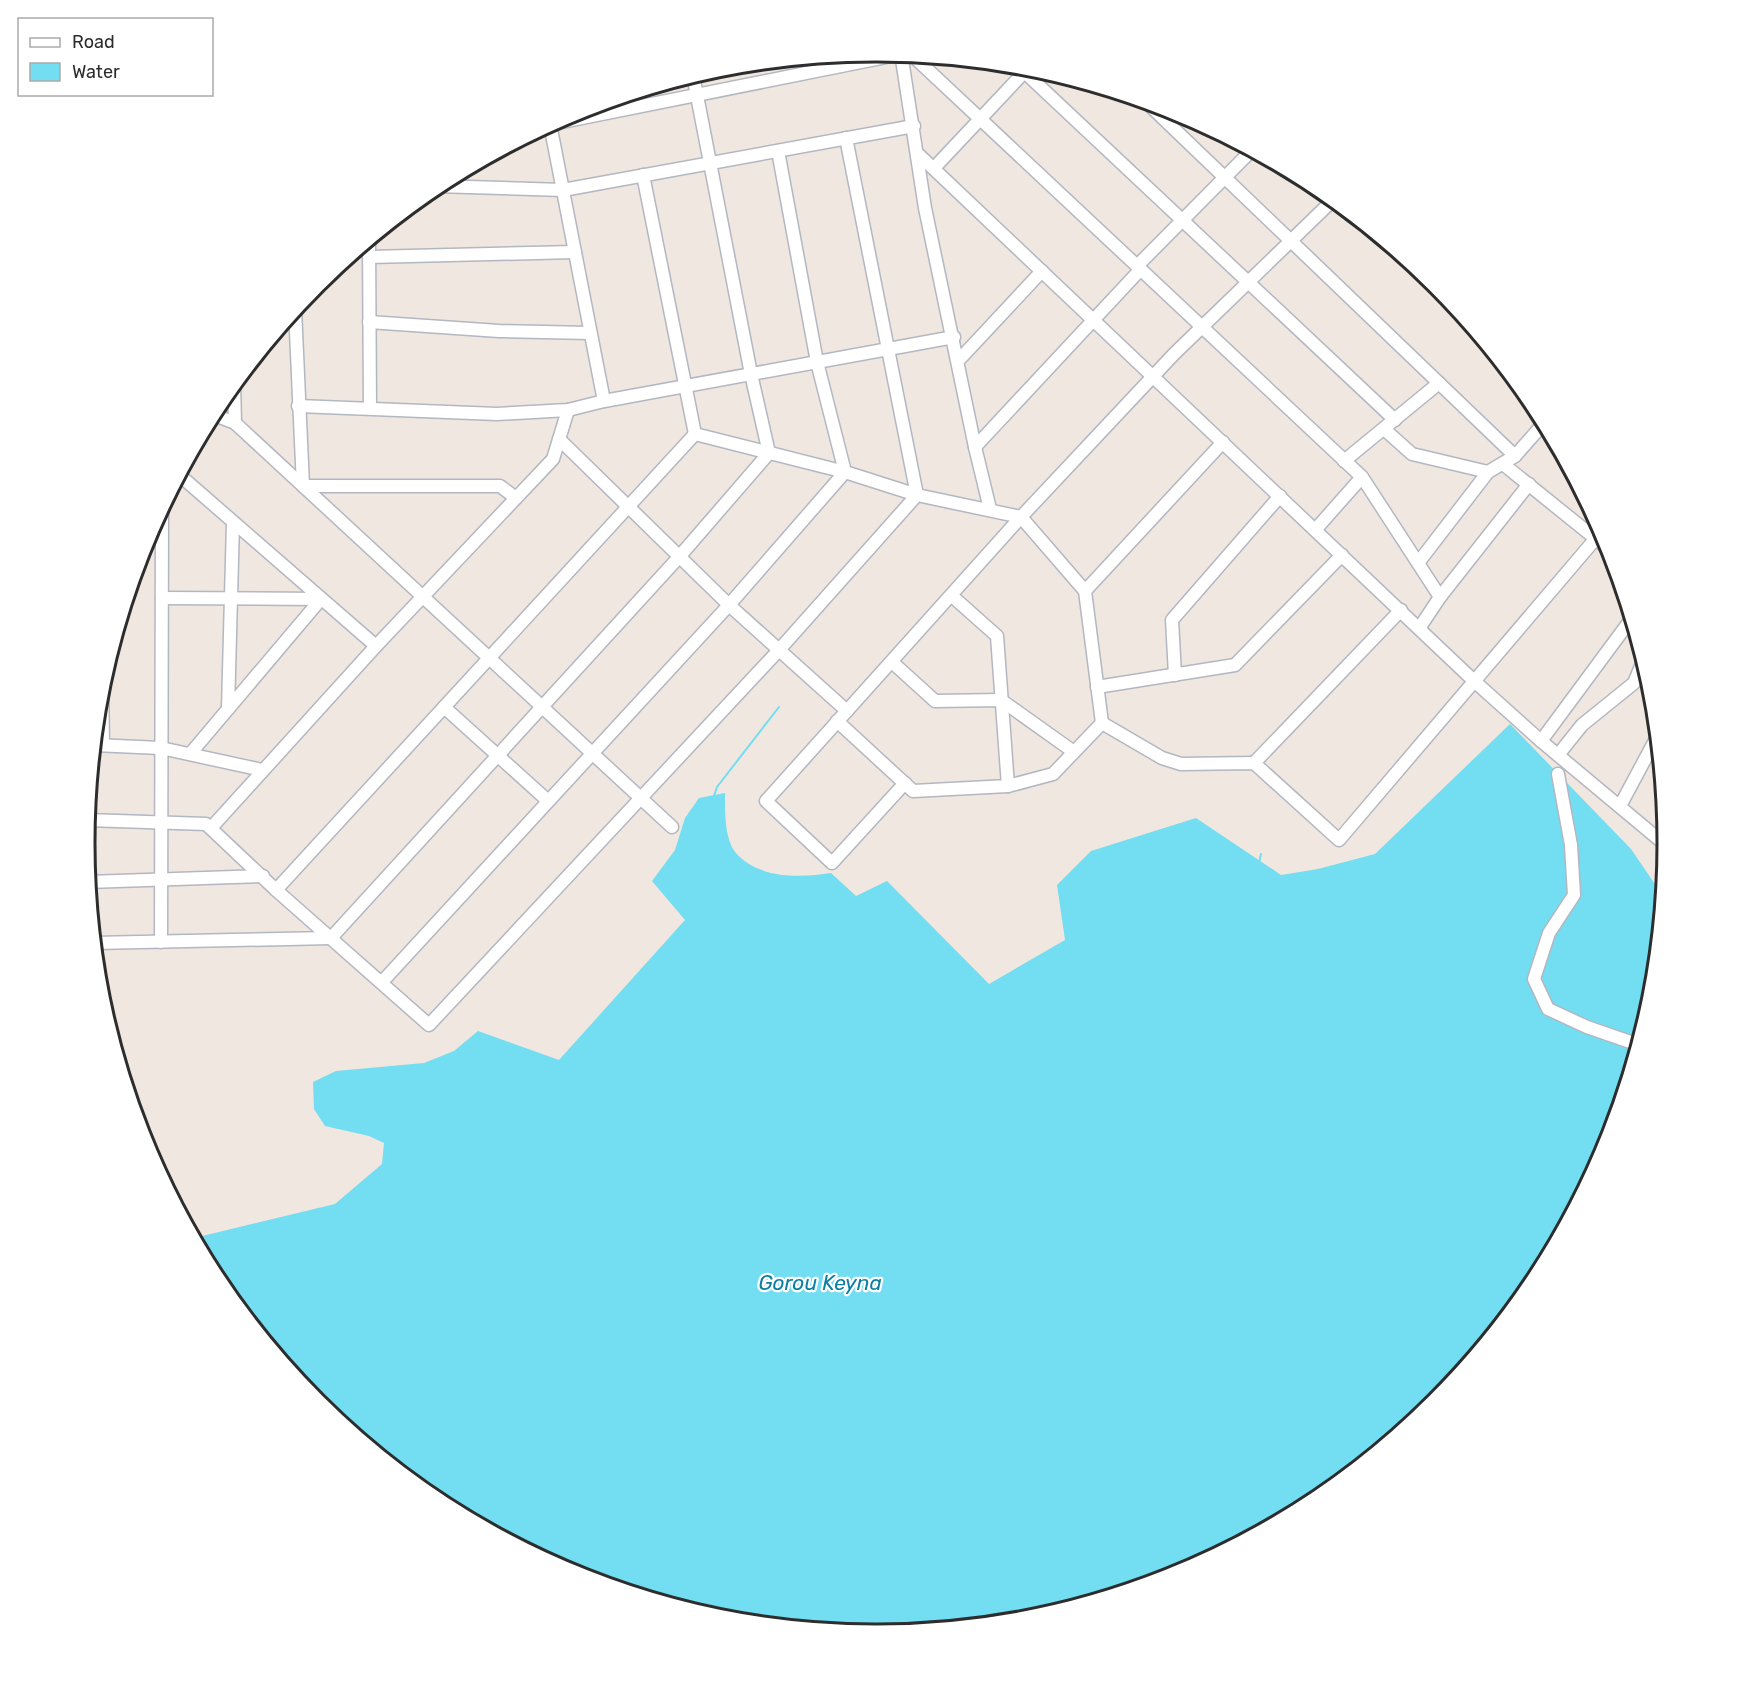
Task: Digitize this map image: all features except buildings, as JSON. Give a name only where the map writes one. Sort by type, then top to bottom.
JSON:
[{"type":"street","points":[[584,118],[862,62]]},
{"type":"street","points":[[903,63],[926,208],[990,509]]},
{"type":"street","points":[[920,63],[1362,477],[1440,597]]},
{"type":"street","points":[[934,168],[1018,75]]},
{"type":"street","points":[[1035,78],[1395,420]]},
{"type":"street","points":[[695,83],[751,374],[769,453]]},
{"type":"street","points":[[1159,115],[1515,456]]},
{"type":"street","points":[[453,187],[563,190],[914,126]]},
{"type":"street","points":[[551,133],[604,401]]},
{"type":"street","points":[[846,138],[916,495]]},
{"type":"street","points":[[778,151],[817,362],[845,472]]},
{"type":"street","points":[[918,153],[1420,627],[1473,680],[1541,741],[1658,838]]},
{"type":"street","points":[[975,447],[1094,320],[1182,220],[1247,155]]},
{"type":"street","points":[[643,175],[695,434]]},
{"type":"street","points":[[905,783],[832,863],[765,801],[1021,517],[1154,376],[1328,205]]},
{"type":"street","points":[[369,249],[370,408]]},
{"type":"street","points":[[369,257],[575,252]]},
{"type":"street","points":[[958,361],[1042,271]]},
{"type":"street","points":[[294,322],[303,486]]},
{"type":"street","points":[[369,322],[499,331],[590,333]]},
{"type":"street","points":[[298,406],[497,414],[568,410],[604,401],[954,337]]},
{"type":"street","points":[[1344,461],[1439,383]]},
{"type":"street","points":[[234,398],[235,423]]},
{"type":"street","points":[[211,828],[376,646],[553,459],[568,410]]},
{"type":"street","points":[[222,418],[235,423],[488,660],[672,827]]},
{"type":"street","points":[[1384,429],[1412,454],[1488,472]]},
{"type":"street","points":[[1418,563],[1488,472],[1515,456],[1539,429]]},
{"type":"street","points":[[695,434],[845,472],[916,495],[1021,517],[1085,591],[1102,723]]},
{"type":"street","points":[[276,890],[695,434]]},
{"type":"street","points":[[559,439],[627,508],[729,605],[847,711]]},
{"type":"street","points":[[1085,591],[1223,442]]},
{"type":"street","points":[[102,943],[331,938],[679,557],[769,453]]},
{"type":"street","points":[[1503,464],[1592,529]]},
{"type":"street","points":[[382,982],[729,605],[845,472]]},
{"type":"street","points":[[1316,529],[1362,477]]},
{"type":"street","points":[[185,480],[376,646]]},
{"type":"street","points":[[1420,627],[1440,597],[1529,484]]},
{"type":"street","points":[[303,486],[500,486],[516,498]]},
{"type":"street","points":[[96,820],[206,824],[276,890],[429,1025],[779,650],[916,495]]},
{"type":"street","points":[[1175,675],[1172,620],[1280,496]]},
{"type":"street","points":[[228,709],[233,522]]},
{"type":"street","points":[[159,532],[162,598],[161,942]]},
{"type":"street","points":[[1102,723],[1162,758],[1180,764],[1254,763],[1339,840],[1596,538]]},
{"type":"street","points":[[1097,687],[1235,665],[1342,555]]},
{"type":"street","points":[[952,596],[997,636],[1008,786]]},
{"type":"street","points":[[162,598],[321,599]]},
{"type":"street","points":[[190,754],[321,599]]},
{"type":"street","points":[[1254,763],[1401,610]]},
{"type":"street","points":[[1541,741],[1627,625]]},
{"type":"street","points":[[892,662],[935,701],[1001,700],[1074,752]]},
{"type":"street","points":[[1558,755],[1582,725],[1634,683],[1638,672]]},
{"type":"street","points":[[444,707],[548,800]]},
{"type":"street","points":[[837,721],[914,791],[1008,786],[1053,774],[1102,723]]},
{"type":"street","points":[[102,745],[161,748],[262,770]]},
{"type":"street","points":[[1620,806],[1652,747]]},
{"type":"street","points":[[1558,774],[1571,845],[1574,895],[1549,933],[1534,979],[1548,1009],[1587,1027],[1632,1042]]},
{"type":"street","points":[[97,882],[263,876]]},
{"type":"water","name":"Gorou Keyna","points":[[1510,724],[1631,849],[1656,886],[1651,945],[1643,995],[1617,1094],[1599,1142],[1553,1234],[1497,1319],[1429,1396],[1392,1431],[1311,1493],[1222,1544],[1128,1583],[1079,1598],[979,1618],[928,1623],[876,1624],[825,1623],[774,1618],[674,1598],[625,1583],[577,1565],[486,1520],[442,1493],[361,1431],[324,1396],[256,1319],[201,1236],[335,1204],[382,1164],[384,1143],[369,1136],[325,1126],[314,1109],[313,1082],[336,1071],[424,1063],[454,1051],[478,1031],[559,1060],[685,920],[652,881],[675,850],[685,818],[699,798],[725,793],[726,823],[731,846],[744,861],[755,867],[767,872],[793,876],[831,873],[856,896],[887,881],[989,984],[1065,940],[1057,885],[1091,851],[1196,818],[1281,875],[1318,869],[1375,854]]},
{"type":"waterway","points":[[714,796],[717,787],[779,707]]},
{"type":"waterway","points":[[1259,863],[1261,854]]}]
